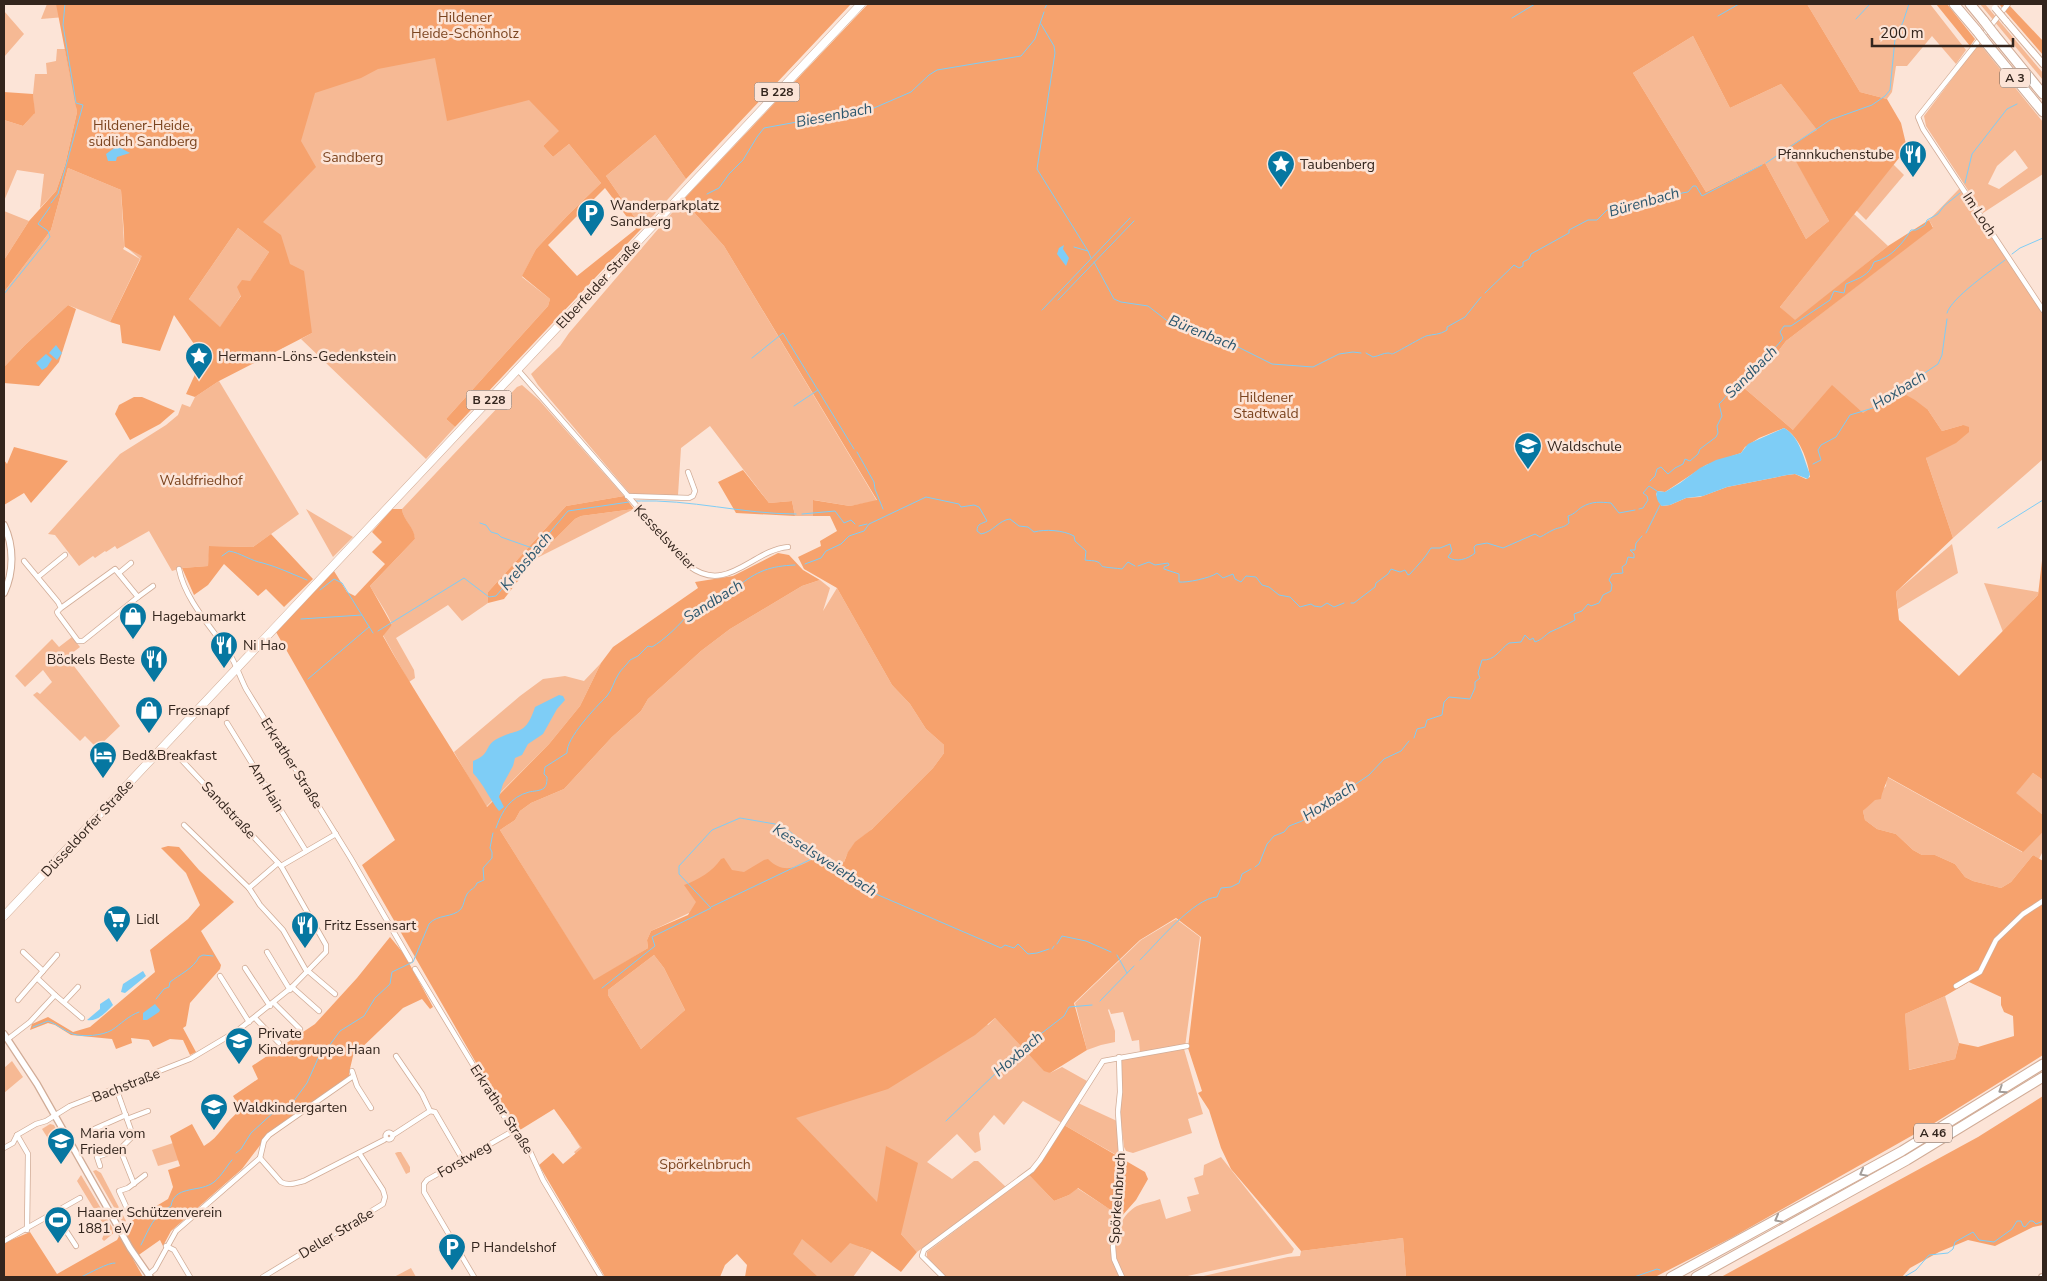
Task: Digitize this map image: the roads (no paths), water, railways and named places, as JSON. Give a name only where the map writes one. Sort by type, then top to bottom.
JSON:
[{"type":"highway","name":"A 3","points":[[1954,4],[2043,112]]},
{"type":"highway","name":"A 3","points":[[1970,4],[2043,94]]},
{"type":"highway","name":"A 46","points":[[1671,1277],[1902,1151],[2043,1064]]},
{"type":"highway","name":"A 46","points":[[1696,1277],[1907,1160],[2043,1077]]},
{"type":"main road","name":"Elberfelder Straße","points":[[334,565],[861,4]]},
{"type":"main road","points":[[1993,6],[2043,64]]},
{"type":"main road","points":[[4,525],[9,541],[11,562],[9,581],[4,593]]},
{"type":"main road","name":"Düsseldorfer Straße","points":[[4,916],[334,565]]},
{"type":"street","name":"Im Loch","points":[[2008,4],[1918,117],[1923,130],[2043,310]]},
{"type":"street","name":"Kesselsweier","points":[[518,370],[627,496],[696,572],[705,575],[725,575],[772,551],[788,547]]},
{"type":"street","name":"Kesselsweier","points":[[627,496],[689,498],[693,496],[695,491],[688,472]]},
{"type":"street","points":[[38,577],[65,555]]},
{"type":"street","points":[[24,561],[61,608]]},
{"type":"street","points":[[119,573],[131,563]]},
{"type":"street","points":[[138,597],[119,573],[112,569],[57,612],[78,641],[83,641],[153,586]]},
{"type":"street","name":"Erkrather Straße","points":[[179,569],[183,584],[190,596],[228,652],[246,689],[336,834],[410,960]]},
{"type":"street","name":"Am Hain","points":[[227,723],[306,851]]},
{"type":"street","name":"Sandstraße","points":[[176,754],[280,865]]},
{"type":"street","points":[[184,825],[249,888],[282,930],[307,971],[335,994]]},
{"type":"street","points":[[249,888],[280,865],[336,834]]},
{"type":"street","name":"Bachstraße","points":[[4,1148],[13,1143],[17,1135],[70,1106],[190,1059],[255,1018],[291,988],[326,952],[326,945],[280,865]]},
{"type":"street","points":[[1956,986],[1980,972],[1996,940],[2023,914],[2043,901]]},
{"type":"street","points":[[23,952],[43,971]]},
{"type":"street","points":[[267,952],[291,988],[319,1011]]},
{"type":"street","points":[[18,1000],[57,954]]},
{"type":"street","points":[[246,968],[272,1005],[300,1029]]},
{"type":"street","name":"Erkrather Straße","points":[[415,969],[513,1131],[529,1149],[548,1189],[601,1277]]},
{"type":"street","points":[[220,976],[249,1022]]},
{"type":"street","points":[[37,978],[82,1018]]},
{"type":"street","points":[[64,1002],[78,988]]},
{"type":"street","points":[[55,995],[30,1022],[6,1036],[55,1115],[130,1248],[149,1276],[155,1269],[176,1231],[260,1158],[264,1141],[269,1135],[352,1077]]},
{"type":"street","points":[[255,1018],[279,1043]]},
{"type":"street","points":[[943,1277],[922,1254],[924,1250],[1032,1170],[1045,1153],[1103,1061],[1187,1046]]},
{"type":"street","points":[[396,1056],[422,1094],[430,1111],[435,1112],[463,1160]]},
{"type":"street","name":"Spörkelnbruch","points":[[1118,1057],[1120,1084],[1118,1112],[1122,1154],[1113,1247],[1114,1259],[1122,1277]]},
{"type":"street","points":[[352,1071],[352,1077],[371,1108]]},
{"type":"street","points":[[100,1166],[96,1157],[120,1149],[133,1136],[116,1088]]},
{"type":"street","points":[[83,1134],[126,1117],[148,1111]]},
{"type":"street","points":[[393,1135],[430,1111]]},
{"type":"street","name":"Forstweg","points":[[474,1277],[424,1192],[424,1184],[427,1180],[513,1131]]},
{"type":"street","points":[[17,1135],[28,1154],[26,1230]]},
{"type":"street","points":[[260,1158],[285,1185],[304,1181],[384,1140]]},
{"type":"street","points":[[120,1149],[133,1181],[119,1191],[130,1215]]},
{"type":"street","name":"Deller Straße","points":[[263,1277],[383,1204],[386,1197],[360,1153]]},
{"type":"street","points":[[4,1241],[55,1214],[80,1198]]},
{"type":"street","points":[[55,1214],[76,1246]]},
{"type":"street","points":[[166,1246],[174,1250],[190,1277]]},
{"type":"water","points":[[117,146],[130,153],[117,157],[116,161],[108,161],[106,154]]},
{"type":"water","points":[[1064,245],[1063,249],[1069,258],[1066,266],[1057,254],[1059,248]]},
{"type":"water","points":[[56,345],[62,353],[57,360],[49,353]]},
{"type":"water","points":[[46,354],[52,359],[47,367],[42,370],[36,363]]},
{"type":"water","points":[[1784,428],[1794,437],[1800,448],[1810,474],[1808,479],[1795,474],[1787,475],[1727,487],[1703,496],[1686,498],[1670,505],[1662,506],[1658,501],[1657,491],[1665,492],[1700,468],[1716,460],[1741,453],[1748,444]]},
{"type":"water","points":[[559,695],[563,696],[565,700],[557,709],[543,734],[528,744],[522,755],[515,758],[499,797],[504,807],[499,811],[473,773],[473,761],[482,756],[495,740],[524,728],[535,707]]},
{"type":"water","points":[[143,971],[146,976],[125,993],[121,992],[123,984]]},
{"type":"water","points":[[109,998],[113,1005],[108,1011],[98,1018],[87,1020],[100,1009],[100,1004]]},
{"type":"water","points":[[155,1004],[160,1010],[159,1012],[147,1020],[143,1020],[143,1013]]},
{"type":"waterway","points":[[51,203],[58,194],[83,105],[76,103],[63,25],[65,4]]},
{"type":"waterway","name":"Biesenbach","points":[[1045,8],[1047,4]]},
{"type":"waterway","points":[[1512,18],[1535,4]]},
{"type":"waterway","points":[[1718,16],[1739,4]]},
{"type":"waterway","points":[[1856,19],[1870,4]]},
{"type":"waterway","name":"Bürenbach","points":[[1766,163],[1830,120],[1872,105],[1885,96],[1890,90],[1895,39],[1909,4]]},
{"type":"waterway","name":"Biesenbach","points":[[707,194],[719,188],[729,174],[743,160],[764,128],[874,108],[911,92],[937,70],[1021,56],[1035,39],[1044,12]]},
{"type":"waterway","points":[[1041,24],[1054,46],[1055,53],[1037,169],[1088,251]]},
{"type":"waterway","name":"Sandbach","points":[[1965,183],[1972,154],[2007,109],[2017,104]]},
{"type":"waterway","name":"Bürenbach","points":[[1485,293],[1514,265],[1519,268],[1523,266],[1523,262],[1529,259],[1531,254],[1588,220],[1597,220],[1607,210],[1635,205],[1642,206],[1645,203],[1656,202],[1663,197],[1676,196],[1688,192],[1693,186],[1696,186],[1702,196],[1762,165]]},
{"type":"waterway","name":"Sandbach","points":[[1650,481],[1655,476],[1657,469],[1661,467],[1668,474],[1683,464],[1685,459],[1690,461],[1698,454],[1700,449],[1716,437],[1718,433],[1717,426],[1722,416],[1719,404],[1743,377],[1754,373],[1760,362],[1769,355],[1783,338],[1780,332],[1784,326],[1791,326],[1830,300],[1834,291],[1844,293],[1846,284],[1866,274],[1874,262],[1886,257],[1896,249],[1911,230],[1916,230],[1925,225],[1927,220],[1938,214],[1944,206],[1960,193]]},
{"type":"waterway","points":[[4,294],[50,237],[48,231],[38,224],[50,207]]},
{"type":"waterway","points":[[1042,310],[1130,218]]},
{"type":"waterway","name":"Bürenbach","points":[[1058,300],[1134,221]]},
{"type":"waterway","name":"Hoxbach","points":[[2012,254],[2020,248],[2043,238]]},
{"type":"waterway","name":"Bürenbach","points":[[1074,247],[1088,251],[1091,258]]},
{"type":"waterway","name":"Hoxbach","points":[[1947,313],[1964,292],[2005,260]]},
{"type":"waterway","name":"Bürenbach","points":[[1094,262],[1114,299],[1121,302],[1148,306],[1170,323],[1186,325],[1195,330],[1212,334],[1272,364],[1313,367],[1339,354],[1361,353]]},
{"type":"waterway","name":"Bürenbach","points":[[1366,353],[1373,357],[1386,353],[1392,354],[1426,336],[1444,332],[1447,330],[1447,327],[1465,317],[1481,297]]},
{"type":"waterway","name":"Hoxbach","points":[[1813,464],[1821,460],[1818,450],[1821,445],[1836,437],[1850,415],[1873,408],[1938,364],[1942,355],[1947,319]]},
{"type":"waterway","points":[[752,358],[783,333],[854,449]]},
{"type":"waterway","points":[[794,406],[818,390]]},
{"type":"waterway","points":[[857,452],[874,482],[883,509]]},
{"type":"waterway","name":"Sandbach","points":[[1639,509],[1643,508],[1648,500],[1647,496],[1643,493],[1649,486],[1657,491]]},
{"type":"waterway","name":"Sandbach","points":[[805,564],[821,558],[826,551],[841,544],[849,536],[864,531],[869,524],[926,497],[959,504],[961,507],[974,505],[979,507],[987,521],[978,526],[977,531],[981,534],[1010,519],[1019,526],[1028,527],[1034,532],[1065,532],[1074,536],[1075,541],[1086,551],[1085,560],[1096,561],[1102,566],[1109,568],[1122,569],[1128,562],[1135,566]]},
{"type":"waterway","points":[[1998,528],[2043,500]]},
{"type":"waterway","name":"Krebsbach","points":[[636,501],[677,502],[756,512],[796,514]]},
{"type":"waterway","name":"Krebsbach","points":[[378,631],[464,578],[489,597],[496,596],[568,511],[629,502]]},
{"type":"waterway","name":"Sandbach","points":[[1351,603],[1354,603],[1375,587],[1376,583],[1388,574],[1391,569],[1400,572],[1405,570],[1408,575],[1410,574],[1431,548],[1440,548],[1450,544],[1452,551],[1448,557],[1462,560],[1475,553],[1474,547],[1476,545],[1487,543],[1503,548],[1535,534],[1540,537],[1563,527],[1569,523],[1568,516],[1589,504],[1611,503],[1619,513],[1635,510]]},
{"type":"waterway","name":"Hoxbach","points":[[1646,533],[1660,505]]},
{"type":"waterway","name":"Krebsbach","points":[[802,514],[835,511],[844,523],[851,520],[855,524]]},
{"type":"waterway","points":[[480,523],[486,525],[491,532],[501,537],[535,549]]},
{"type":"waterway","name":"Krebsbach","points":[[859,526],[867,524]]},
{"type":"waterway","name":"Hoxbach","points":[[1414,738],[1417,729],[1425,727],[1427,720],[1442,715],[1444,702],[1449,697],[1470,699],[1475,688],[1475,682],[1480,678],[1478,673],[1482,660],[1494,657],[1509,643],[1521,642],[1525,635],[1530,640],[1533,638],[1535,642],[1538,641],[1550,632],[1575,620],[1574,614],[1582,611],[1588,604],[1591,606],[1599,603],[1603,595],[1611,591],[1612,585],[1609,580],[1612,574],[1623,573],[1622,567],[1626,564],[1628,557],[1634,558],[1634,554],[1630,550],[1635,550],[1636,543],[1642,536]]},
{"type":"waterway","name":"Krebsbach","points":[[222,556],[229,551],[233,552],[307,580]]},
{"type":"waterway","name":"Sandbach","points":[[1138,566],[1149,562],[1155,565],[1168,563],[1169,565],[1164,567],[1164,569],[1179,574],[1179,582],[1198,580],[1217,573],[1223,578],[1233,574],[1235,579],[1241,582],[1246,576],[1256,577],[1262,585],[1269,587],[1279,595],[1290,597],[1300,607],[1311,604],[1321,607],[1327,603],[1334,607],[1344,603]]},
{"type":"waterway","name":"Sandbach","points":[[496,828],[504,810],[512,801],[522,794],[541,790],[545,787],[547,783],[547,777],[544,774],[545,767],[567,753],[571,739],[576,731],[607,696],[619,673],[630,660],[638,656],[648,646],[652,647],[662,640],[689,613],[694,617],[713,600],[719,601],[726,593],[751,577],[771,568],[795,565]]},
{"type":"waterway","name":"Krebsbach","points":[[320,590],[334,579],[342,583],[373,633]]},
{"type":"waterway","points":[[301,619],[362,615]]},
{"type":"waterway","points":[[308,679],[369,627]]},
{"type":"waterway","name":"Hoxbach","points":[[1255,867],[1259,864],[1267,844],[1274,836],[1284,832],[1289,826],[1302,821],[1369,775],[1384,759],[1401,751],[1409,741]]},
{"type":"waterway","name":"Kesselsweierbach","points":[[602,988],[655,946],[652,937],[711,908],[679,874],[679,866],[712,830],[740,818],[775,824],[789,831],[820,855],[852,875],[869,891],[1001,948],[1005,945],[1014,948],[1018,944],[1028,954],[1049,949]]},
{"type":"waterway","name":"Sandbach","points":[[236,1153],[241,1149],[251,1133],[275,1111],[293,1102],[307,1083],[320,1054],[329,1046],[340,1031],[364,1016],[375,998],[390,984],[392,972],[413,962],[429,924],[436,919],[454,914],[461,909],[468,892],[477,883],[484,880],[483,868],[492,858],[490,848],[493,833]]},
{"type":"waterway","points":[[711,907],[820,855]]},
{"type":"waterway","name":"Hoxbach","points":[[1140,960],[1187,913],[1208,899],[1217,897],[1221,888],[1231,887],[1239,883],[1242,874],[1251,869]]},
{"type":"waterway","name":"Kesselsweierbach","points":[[1057,944],[1062,936],[1086,941],[1111,952]]},
{"type":"waterway","points":[[156,999],[164,989],[169,987],[170,982],[190,968],[199,957],[203,955],[213,956]]},
{"type":"waterway","name":"Kesselsweierbach","points":[[1117,955],[1127,973]]},
{"type":"waterway","name":"Hoxbach","points":[[1100,1001],[1134,966]]},
{"type":"waterway","name":"Hoxbach","points":[[946,1121],[1021,1049],[1064,1016],[1069,1007],[1092,1005]]},
{"type":"waterway","points":[[33,1027],[48,1021],[73,1034],[98,1035],[112,1030],[139,1012]]},
{"type":"waterway","name":"Sandbach","points":[[141,1245],[153,1222],[171,1206],[177,1195],[187,1190],[211,1184],[220,1176],[232,1160]]},
{"type":"waterway","points":[[1904,1277],[1916,1270],[1929,1255],[1948,1253],[1953,1249],[1955,1242],[1973,1232],[1979,1240],[1994,1242],[2012,1229],[2017,1221],[2021,1221],[2025,1227],[2030,1221],[2036,1224],[2043,1221]]},
{"type":"waterway","name":"Sandbach","points":[[81,1277],[103,1266],[115,1263]]},
{"type":"waterway","points":[[1634,1277],[1657,1269],[1660,1270]]},
{"type":"place","name":"Pfannkuchenstube","points":[[1913,178]]},
{"type":"place","name":"Taubenberg","points":[[1281,188]]},
{"type":"place","name":"Wanderparkplatz Sandberg","points":[[591,237]]},
{"type":"place","name":"Hermann-Löns-Gedenkstein","points":[[199,380]]},
{"type":"place","name":"Waldschule","points":[[1528,470]]},
{"type":"place","name":"Hagebaumarkt","points":[[133,640]]},
{"type":"place","name":"Ni Hao","points":[[224,669]]},
{"type":"place","name":"Böckels Beste","points":[[154,683]]},
{"type":"place","name":"Fressnapf","points":[[149,734]]},
{"type":"place","name":"Bed&Breakfast","points":[[103,779]]},
{"type":"place","name":"Lidl","points":[[117,943]]},
{"type":"place","name":"Fritz Essensart","points":[[305,949]]},
{"type":"place","name":"Private Kindergruppe Haan","points":[[239,1065]]},
{"type":"place","name":"Waldkindergarten","points":[[214,1131]]},
{"type":"place","name":"Maria vom Frieden","points":[[61,1165]]},
{"type":"place","name":"Haaner Schützenverein 1881 eV","points":[[58,1244]]},
{"type":"place","name":"P Handelshof","points":[[452,1271]]},
{"type":"park label","name":"Hildener Heide-Schönholz","points":[[465,25]]},
{"type":"park label","name":"Hildener-Heide, südlich Sandberg","points":[[143,134]]},
{"type":"park label","name":"Sandberg","points":[[353,157]]},
{"type":"park label","name":"Hildener Stadtwald","points":[[1266,406]]},
{"type":"park label","name":"Waldfriedhof","points":[[201,480]]}]
